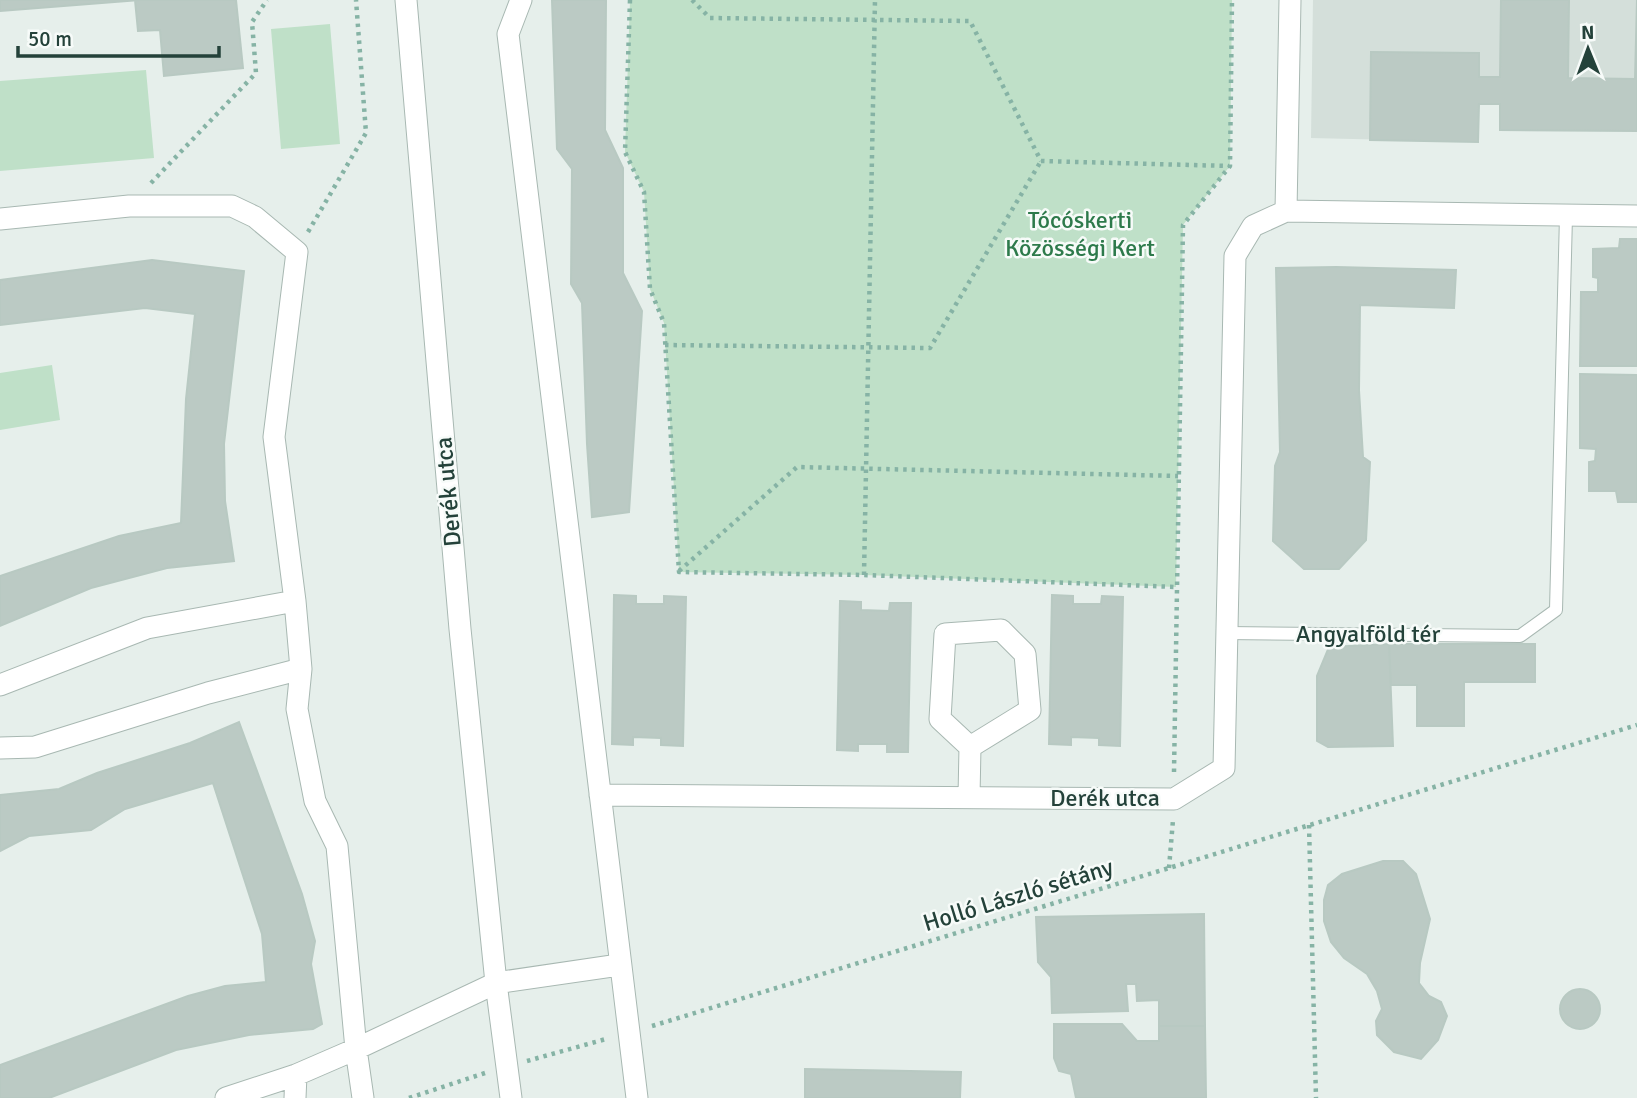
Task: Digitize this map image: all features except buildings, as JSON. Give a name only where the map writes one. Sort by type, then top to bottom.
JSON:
[{"type":"street","name":"Derék utca","points":[[406,0],[461,643],[496,983],[511,1098]]},
{"type":"street","points":[[521,0],[508,34],[637,1098]]},
{"type":"street","points":[[1286,211],[1290,0]]},
{"type":"street","points":[[0,219],[129,206],[232,206],[255,217],[297,252],[274,437],[301,669],[297,709],[315,801],[337,846],[363,1098]]},
{"type":"street","points":[[1226,633],[1235,256],[1253,226],[1286,211],[1637,216]]},
{"type":"street","points":[[0,685],[147,628],[295,601]]},
{"type":"street","points":[[968,797],[970,747],[940,719],[945,634],[1001,630],[1025,654],[1030,710],[970,747]]},
{"type":"street","name":"Derék utca","points":[[600,795],[1174,799],[1224,768],[1226,633]]},
{"type":"street","points":[[0,748],[35,747],[208,693],[301,669]]},
{"type":"street","points":[[226,1098],[296,1075],[496,983],[619,965]]},
{"type":"street","points":[[295,1098],[296,1075]]},
{"type":"lane","name":"Angyalföld tér","points":[[1226,633],[1520,636],[1556,610],[1566,216]]},
{"type":"path","points":[[129,206],[256,74],[252,22],[267,0]]},
{"type":"path","points":[[297,252],[366,133],[356,0]]},
{"type":"path","points":[[630,0],[625,152],[644,192],[650,289],[664,323],[678,572]]},
{"type":"path","points":[[692,0],[710,18],[970,21],[1041,161]]},
{"type":"path","points":[[864,575],[875,0]]},
{"type":"path","points":[[1169,868],[1174,799],[1183,225],[1230,166],[1232,0]]},
{"type":"path","points":[[665,345],[930,348],[1041,161]]},
{"type":"path","points":[[1041,161],[1230,166]]},
{"type":"path","points":[[678,572],[797,467],[1178,476]]},
{"type":"path","points":[[678,572],[864,575],[1176,587]]},
{"type":"path","name":"Holló László sétány","points":[[409,1098],[507,1066],[630,1032],[1637,725]]},
{"type":"path","points":[[1309,825],[1316,1098]]},
{"type":"shaded area","points":[[1313,0],[1637,0],[1637,131],[1500,130],[1500,104],[1479,104],[1478,142],[1311,138]]},
{"type":"green space","name":"Tócóskerti Közösségi Kert","points":[[630,0],[1232,0],[1230,166],[1183,225],[1176,587],[864,575],[679,572],[664,323],[650,289],[644,192],[625,152]]},
{"type":"green space","points":[[330,24],[340,144],[281,149],[271,29]]},
{"type":"green space","points":[[146,70],[154,158],[0,171],[0,81]]},
{"type":"green space","points":[[52,365],[60,420],[0,430],[0,373]]}]
